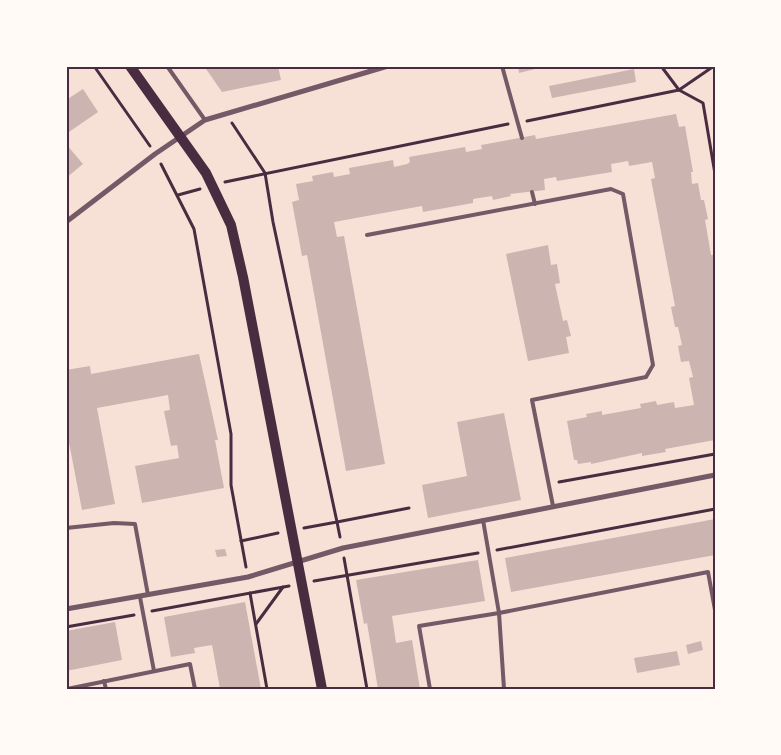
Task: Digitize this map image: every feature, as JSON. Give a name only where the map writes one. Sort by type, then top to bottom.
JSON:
[{"type":"main road","points":[[130,66],[181,135],[206,173],[231,225],[244,277],[322,689]]},
{"type":"street","points":[[66,222],[155,154],[204,120],[225,112],[388,66]]},
{"type":"street","points":[[66,609],[248,577],[343,548],[715,475]]},
{"type":"lane","points":[[167,66],[204,120]]},
{"type":"lane","points":[[502,66],[522,138]]},
{"type":"lane","points":[[367,235],[612,189],[623,194],[652,365],[646,377],[532,400],[553,506]]},
{"type":"lane","points":[[532,192],[535,204]]},
{"type":"lane","points":[[482,520],[499,613],[504,689]]},
{"type":"lane","points":[[66,528],[114,523],[135,524],[148,595]]},
{"type":"lane","points":[[430,689],[419,626],[499,613],[708,572],[715,610]]},
{"type":"lane","points":[[140,596],[154,671]]},
{"type":"lane","points":[[66,689],[190,664],[195,689]]},
{"type":"lane","points":[[104,681],[106,689]]},
{"type":"path","points":[[94,66],[155,154],[194,229],[231,434],[231,485],[266,689]]},
{"type":"path","points":[[661,66],[680,90],[714,66]]},
{"type":"path","points":[[225,112],[265,173],[273,222],[343,548],[367,689]]},
{"type":"path","points":[[548,484],[715,454]]},
{"type":"path","points":[[337,522],[409,508]]},
{"type":"path","points":[[66,627],[715,509]]},
{"type":"path","points":[[256,624],[284,587]]},
{"type":"building","points":[[204,66],[278,66],[281,80],[222,92]]},
{"type":"building","points":[[518,66],[542,66],[543,67],[519,73]]},
{"type":"building","points":[[634,69],[636,82],[552,98],[549,86]]},
{"type":"building","points":[[83,89],[98,112],[66,134],[66,100]]},
{"type":"building","points":[[676,114],[679,127],[685,126],[693,172],[691,172],[692,184],[698,183],[701,200],[704,200],[708,219],[705,220],[711,255],[715,255],[715,440],[665,449],[666,452],[642,456],[642,453],[591,464],[591,462],[578,464],[577,460],[574,460],[567,421],[587,417],[586,414],[602,411],[602,415],[641,408],[640,404],[656,401],[657,405],[674,402],[675,408],[694,405],[689,378],[693,377],[689,361],[681,362],[678,346],[682,345],[678,327],[675,327],[671,307],[675,306],[651,179],[655,178],[652,162],[629,166],[628,161],[611,164],[612,172],[557,181],[556,177],[544,179],[545,190],[510,194],[511,196],[493,200],[492,196],[473,199],[473,203],[423,212],[422,206],[334,222],[337,237],[344,236],[385,464],[346,471],[307,255],[302,256],[292,202],[299,200],[296,184],[313,181],[312,176],[333,172],[334,177],[350,174],[349,168],[393,160],[394,167],[410,162],[409,157],[465,147],[466,152],[482,149],[481,145],[535,135],[536,139]]},
{"type":"building","points":[[66,144],[83,164],[66,178]]},
{"type":"building","points":[[548,245],[551,265],[557,264],[560,283],[555,284],[563,321],[567,320],[571,336],[566,337],[569,353],[528,361],[506,254]]},
{"type":"building","points":[[199,354],[218,440],[215,440],[224,488],[142,503],[135,466],[179,458],[177,445],[171,446],[164,411],[170,410],[168,395],[97,408],[115,504],[82,510],[66,427],[66,370],[90,366],[91,374]]},
{"type":"building","points":[[504,413],[521,500],[428,518],[422,485],[467,476],[457,422]]},
{"type":"building","points":[[715,519],[715,555],[511,592],[505,558]]},
{"type":"building","points":[[225,549],[227,556],[217,557],[215,550]]},
{"type":"building","points":[[478,560],[485,601],[392,616],[396,643],[412,640],[420,689],[378,689],[367,623],[364,624],[356,580]]},
{"type":"building","points":[[245,602],[261,689],[220,689],[212,645],[194,648],[195,653],[171,657],[164,617]]},
{"type":"building","points":[[115,622],[122,660],[66,671],[66,631]]},
{"type":"building","points":[[701,641],[703,650],[688,654],[686,645]]},
{"type":"building","points":[[677,651],[680,665],[637,673],[634,658]]}]
